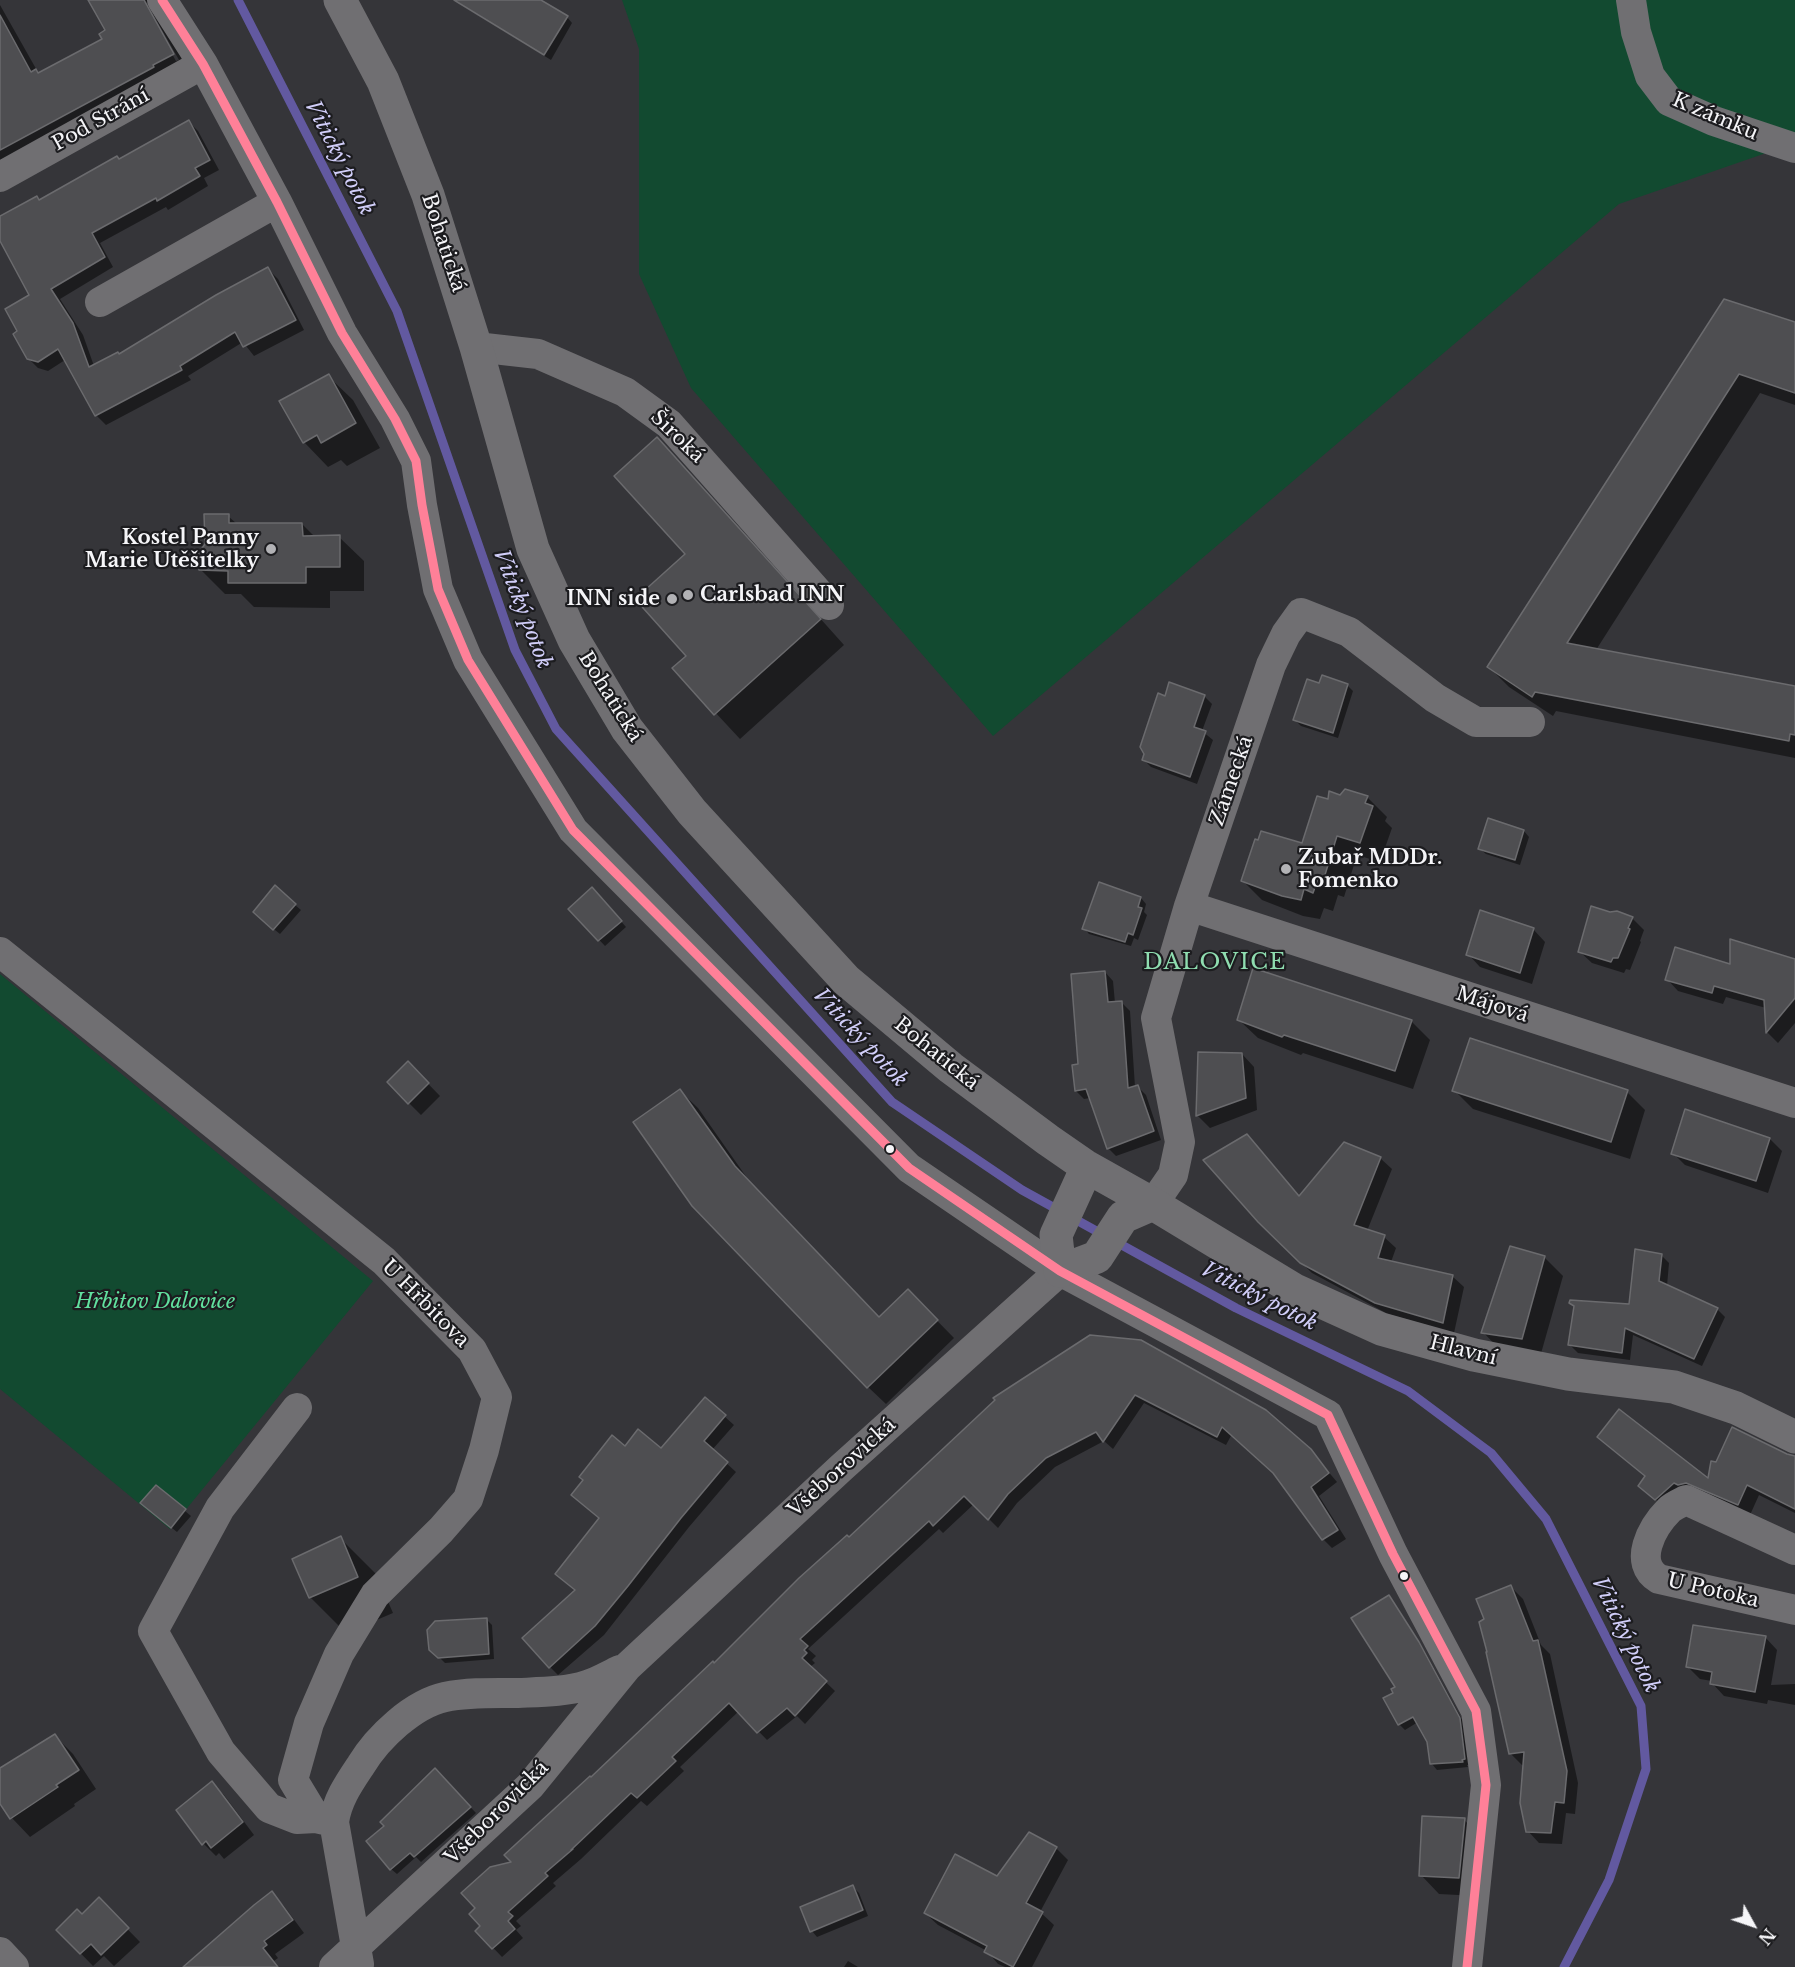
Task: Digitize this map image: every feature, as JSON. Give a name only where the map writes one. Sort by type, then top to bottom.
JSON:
[{"type":"street","points":[[162,0],[203,64],[277,202],[342,333],[395,419],[416,461],[438,589],[468,660],[573,830],[909,1168],[1060,1271],[1328,1415],[1393,1554],[1476,1712],[1485,1785],[1467,1967]]},
{"type":"street","name":"Bohatická","points":[[339,0],[383,81],[420,174],[476,347],[533,549],[574,640],[627,729],[692,812],[846,980],[1082,1179],[1153,1204]]},
{"type":"street","name":"K zámku","points":[[1631,0],[1636,32],[1650,76],[1669,101],[1714,121],[1795,148]]},
{"type":"street","name":"Pod Strání","points":[[0,177],[203,64]]},
{"type":"street","points":[[100,302],[277,202]]},
{"type":"street","name":"Široká","points":[[476,347],[538,354],[625,392],[669,424],[829,605]]},
{"type":"street","name":"Zámecká","points":[[1153,1204],[1173,1175],[1180,1142],[1156,1018],[1189,906],[1271,665],[1286,634],[1301,613],[1349,632],[1435,698],[1476,722],[1530,722]]},
{"type":"street","name":"Májová","points":[[1189,906],[1795,1103]]},
{"type":"street","name":"U Hřbitova","points":[[0,952],[384,1261],[472,1350],[497,1397],[484,1450],[468,1499],[441,1530],[375,1595],[339,1654],[309,1723],[293,1780],[325,1820]]},
{"type":"street","points":[[1060,1271],[1056,1235],[1082,1179]]},
{"type":"street","points":[[1060,1271],[1097,1257],[1124,1217],[1153,1204]]},
{"type":"street","name":"Hlavní","points":[[1153,1204],[1295,1290],[1381,1329],[1474,1355],[1568,1374],[1674,1387],[1736,1408],[1795,1437]]},
{"type":"street","name":"Všeborovická","points":[[350,1961],[530,1786],[627,1667],[850,1460],[1060,1271]]},
{"type":"street","points":[[297,1408],[220,1508],[153,1631],[221,1752],[269,1808],[297,1819],[325,1820]]},
{"type":"street","name":"U Potoka","points":[[1795,1550],[1686,1500],[1670,1509],[1648,1540],[1644,1561],[1649,1573],[1659,1579],[1795,1610]]},
{"type":"street","name":"Všeborovická","points":[[350,1961],[325,1820],[337,1806],[367,1755],[387,1731],[412,1712],[443,1698],[478,1694],[541,1692],[586,1686],[627,1667]]},
{"type":"street","points":[[0,1952],[14,1967]]},
{"type":"green space","points":[[622,0],[1795,0],[1795,143],[1619,204],[993,736],[691,388],[639,274],[639,49]]},
{"type":"green space","name":"Hřbitov Dalovice","points":[[0,974],[373,1281],[170,1529],[0,1389]]},
{"type":"building","points":[[88,0],[144,0],[174,54],[0,150],[0,15],[31,72],[36,69],[38,73],[102,39],[99,34],[105,30]]},
{"type":"building","points":[[454,0],[541,0],[568,16],[544,55]]},
{"type":"building","points":[[189,120],[210,160],[195,168],[200,176],[157,201],[156,198],[92,233],[105,257],[51,289],[73,323],[89,367],[118,352],[119,354],[216,295],[268,267],[296,320],[243,347],[235,332],[180,366],[182,370],[95,416],[58,349],[38,362],[27,359],[13,334],[17,331],[5,309],[29,295],[0,241],[0,216],[37,196],[39,200],[117,156],[119,159]]},
{"type":"building","points":[[1724,299],[1795,322],[1795,393],[1739,374],[1567,643],[1795,686],[1795,735],[1790,734],[1789,741],[1535,692],[1532,697],[1487,667]]},
{"type":"building","points":[[329,374],[356,423],[321,443],[317,435],[303,443],[279,401]]},
{"type":"building","points":[[657,437],[821,619],[714,715],[672,668],[686,656],[635,599],[685,554],[614,476]]},
{"type":"building","name":"Kostel Panny Marie Utěšitelky","points":[[204,514],[229,514],[229,523],[302,523],[303,536],[340,535],[340,567],[306,567],[306,583],[228,583],[228,571],[199,570],[198,554],[205,544]]},
{"type":"building","points":[[1322,675],[1348,684],[1333,733],[1293,720],[1307,679],[1319,683]]},
{"type":"building","points":[[1169,682],[1205,695],[1194,727],[1206,731],[1190,777],[1142,760],[1144,754],[1140,747],[1158,693],[1165,696]]},
{"type":"building","points":[[1345,789],[1368,796],[1365,803],[1373,806],[1360,843],[1337,836],[1324,878],[1319,876],[1313,893],[1304,889],[1301,900],[1282,896],[1241,881],[1255,839],[1258,840],[1261,831],[1302,843],[1317,796],[1328,799],[1329,791],[1340,795]]},
{"type":"building","points":[[1488,818],[1524,830],[1515,860],[1478,849]]},
{"type":"building","points":[[1099,882],[1141,897],[1138,907],[1142,908],[1133,935],[1128,933],[1125,942],[1082,929]]},
{"type":"building","points":[[275,885],[296,904],[273,930],[253,912]]},
{"type":"building","points":[[592,887],[622,921],[598,941],[568,909]]},
{"type":"building","points":[[1591,906],[1633,917],[1618,958],[1613,958],[1611,962],[1578,952]]},
{"type":"building","points":[[1480,910],[1534,928],[1520,973],[1466,955]]},
{"type":"building","points":[[1730,939],[1795,959],[1795,998],[1766,1033],[1764,1000],[1714,986],[1712,993],[1665,980],[1675,947],[1730,964]]},
{"type":"building","points":[[1253,968],[1412,1020],[1395,1071],[1284,1035],[1282,1037],[1237,1020]]},
{"type":"building","points":[[1105,971],[1108,1002],[1122,1001],[1128,1088],[1138,1085],[1154,1131],[1107,1149],[1086,1089],[1075,1091],[1072,1065],[1078,1064],[1071,974]]},
{"type":"building","points":[[1470,1038],[1628,1090],[1611,1142],[1452,1091]]},
{"type":"building","points":[[1198,1052],[1242,1053],[1246,1098],[1196,1116]]},
{"type":"building","points":[[408,1061],[429,1083],[408,1104],[387,1082]]},
{"type":"building","points":[[680,1089],[735,1166],[879,1317],[908,1289],[938,1320],[867,1388],[692,1206],[633,1122]]},
{"type":"building","points":[[1685,1109],[1770,1138],[1756,1181],[1671,1154]]},
{"type":"building","points":[[1247,1134],[1299,1196],[1344,1142],[1381,1157],[1354,1225],[1385,1235],[1378,1258],[1453,1275],[1443,1323],[1375,1303],[1300,1263],[1258,1222],[1203,1160]]},
{"type":"building","points":[[1510,1246],[1545,1256],[1522,1339],[1481,1333]]},
{"type":"building","points":[[1635,1249],[1662,1254],[1659,1281],[1718,1308],[1694,1359],[1625,1328],[1622,1353],[1568,1345],[1574,1306],[1569,1303],[1570,1300],[1629,1304]]},
{"type":"building","points":[[1090,1335],[1141,1340],[1266,1410],[1311,1449],[1329,1473],[1311,1487],[1338,1530],[1322,1540],[1273,1473],[1222,1427],[1217,1437],[1135,1395],[1103,1442],[1096,1432],[1046,1458],[1008,1494],[988,1520],[964,1496],[933,1526],[929,1521],[800,1639],[808,1646],[804,1650],[807,1653],[802,1658],[827,1681],[795,1716],[787,1708],[757,1733],[729,1703],[672,1757],[676,1761],[637,1798],[631,1793],[545,1873],[548,1876],[508,1912],[513,1916],[508,1921],[515,1929],[492,1949],[475,1931],[480,1926],[469,1914],[475,1908],[461,1893],[490,1867],[511,1862],[504,1855],[591,1777],[713,1661],[714,1663],[799,1578],[847,1535],[849,1537],[995,1400],[993,1398]]},
{"type":"building","points":[[705,1397],[726,1415],[704,1441],[728,1462],[595,1626],[549,1668],[522,1638],[575,1590],[555,1574],[599,1518],[571,1495],[583,1480],[579,1477],[612,1435],[625,1446],[638,1429],[661,1448]]},
{"type":"building","points":[[1619,1409],[1708,1478],[1711,1461],[1716,1462],[1732,1427],[1795,1456],[1795,1509],[1747,1485],[1738,1505],[1686,1483],[1678,1485],[1674,1483],[1655,1500],[1638,1486],[1645,1476],[1597,1437]]},
{"type":"building","points":[[156,1485],[186,1509],[171,1528],[140,1503]]},
{"type":"building","points":[[341,1536],[358,1577],[309,1598],[292,1559]]},
{"type":"building","points":[[1511,1585],[1533,1641],[1538,1640],[1567,1771],[1564,1803],[1555,1802],[1551,1833],[1526,1832],[1520,1803],[1524,1752],[1509,1754],[1479,1622],[1484,1619],[1476,1599]]},
{"type":"building","points":[[1389,1595],[1419,1642],[1460,1718],[1465,1759],[1462,1760],[1463,1762],[1430,1764],[1427,1742],[1413,1717],[1398,1725],[1383,1698],[1393,1693],[1391,1689],[1395,1687],[1351,1618]]},
{"type":"building","points":[[487,1618],[489,1654],[438,1658],[429,1650],[427,1630],[435,1621]]},
{"type":"building","points":[[1693,1625],[1766,1636],[1755,1692],[1710,1684],[1712,1672],[1686,1667]]},
{"type":"building","points":[[55,1734],[79,1770],[10,1819],[0,1804],[0,1768]]},
{"type":"building","points":[[435,1768],[471,1807],[414,1857],[410,1853],[390,1870],[366,1841],[384,1826],[380,1822]]},
{"type":"building","points":[[212,1781],[243,1822],[211,1848],[206,1841],[202,1845],[176,1810]]},
{"type":"building","points":[[1422,1816],[1465,1818],[1459,1878],[1419,1876]]},
{"type":"building","points":[[1029,1832],[1057,1847],[1026,1903],[1043,1912],[1013,1967],[984,1952],[987,1946],[924,1913],[955,1854],[997,1876]]},
{"type":"building","points":[[853,1885],[863,1910],[810,1932],[800,1907]]},
{"type":"building","points":[[272,1891],[293,1920],[264,1941],[267,1945],[263,1948],[278,1967],[183,1967],[254,1905]]},
{"type":"building","points":[[99,1897],[129,1928],[101,1955],[91,1944],[80,1954],[56,1930],[77,1909],[82,1914]]},
{"type":"waterway","name":"Vitický potok","points":[[238,0],[397,311],[515,650],[556,729],[892,1102],[1022,1190],[1236,1308],[1408,1391],[1491,1453],[1546,1519],[1641,1706],[1646,1769],[1609,1880],[1564,1967]]},
{"type":"transit line","points":[[162,0],[203,64],[277,202],[342,333],[395,419],[416,461],[438,589],[468,660],[573,830],[909,1168],[1060,1271],[1328,1415],[1393,1554],[1476,1711],[1486,1785],[1467,1967]]},
{"type":"place","name":"Kostel Panny Marie Utěšitelky","points":[[271,549]]},
{"type":"place","name":"Carlsbad INN","points":[[688,595]]},
{"type":"place","name":"INN side","points":[[672,599]]},
{"type":"place","name":"Zubař MDDr. Fomenko","points":[[1286,869]]},
{"type":"district","name":"DALOVICE","points":[[1215,963]]}]
